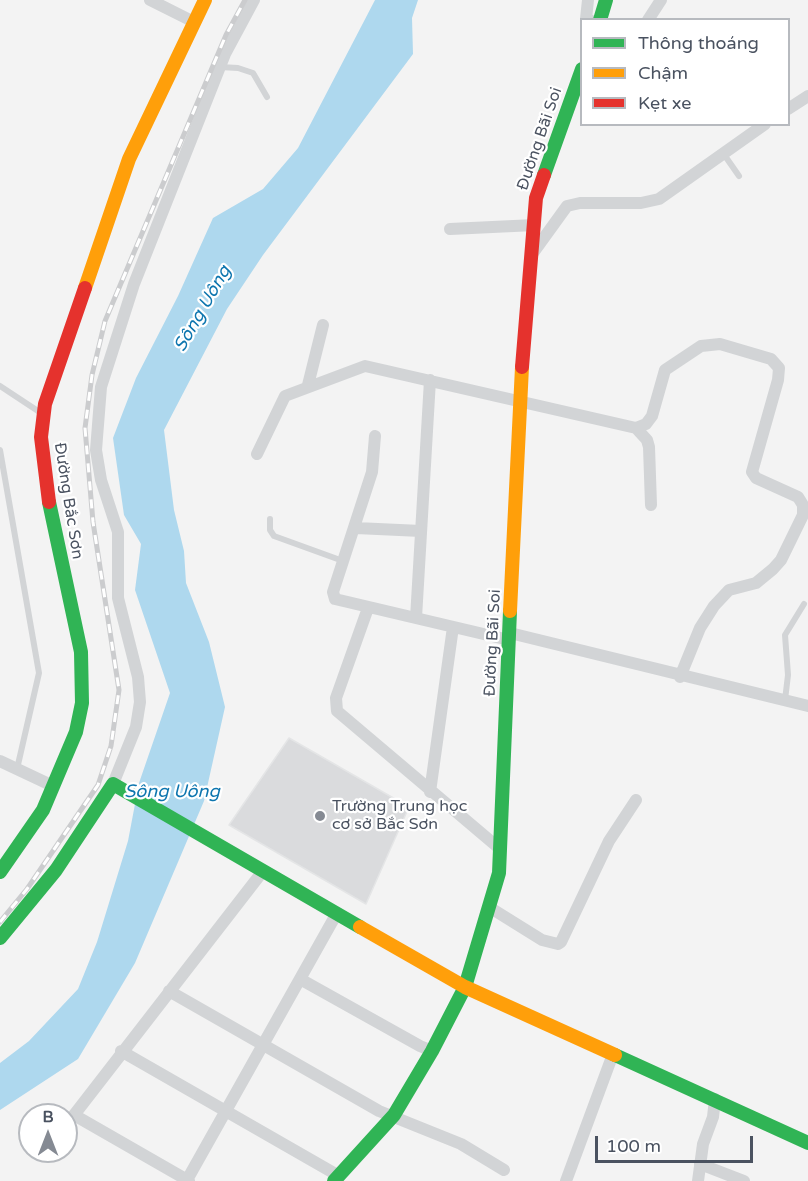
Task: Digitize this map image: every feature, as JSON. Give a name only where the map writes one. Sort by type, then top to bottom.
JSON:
[{"type":"main road","name":"Đường Bắc Sơn","points":[[0,872],[43,810],[76,732],[82,703],[81,652],[47,493],[41,437],[44,415],[129,159],[205,0]]},
{"type":"main road","points":[[601,18],[606,0]]},
{"type":"main road","name":"Đường Bãi Soi","points":[[337,1179],[394,1115],[432,1051],[465,987],[499,873],[520,403],[532,253],[539,184],[580,74]]},
{"type":"main road","points":[[0,938],[56,870],[116,786],[465,987],[808,1143]]},
{"type":"street","points":[[150,0],[194,22]]},
{"type":"street","points":[[116,786],[136,727],[140,702],[138,677],[118,598],[118,532],[101,480],[96,450],[101,387],[134,284],[220,68],[254,0]]},
{"type":"street","points":[[586,18],[588,0]]},
{"type":"street","points":[[649,18],[661,0]]},
{"type":"street","points":[[790,108],[808,96]]},
{"type":"street","points":[[532,253],[567,207],[580,203],[641,203],[659,199],[722,152],[762,126]]},
{"type":"street","points":[[450,229],[535,225]]},
{"type":"street","points":[[308,385],[323,325]]},
{"type":"street","points":[[257,454],[281,401],[289,393],[365,366],[636,428],[646,424],[652,416],[665,370],[701,346],[720,344],[771,359],[779,368],[778,380],[752,472],[756,478],[798,497],[803,505],[803,515],[781,560],[773,569],[756,583],[729,590],[714,606],[700,628],[680,676]]},
{"type":"street","points":[[416,618],[429,380]]},
{"type":"street","points":[[636,428],[649,447],[651,505]]},
{"type":"street","points":[[375,436],[372,472],[333,596],[337,600],[453,627],[510,637],[808,706]]},
{"type":"street","points":[[356,528],[421,531]]},
{"type":"street","points":[[368,608],[336,698],[337,711],[500,849]]},
{"type":"street","points":[[430,792],[453,627]]},
{"type":"street","points":[[0,761],[53,786]]},
{"type":"street","points":[[489,907],[542,940],[558,944],[561,942],[609,841],[636,800]]},
{"type":"street","points":[[262,871],[121,1051],[74,1115],[188,1180],[337,913]]},
{"type":"street","points":[[300,979],[432,1051]]},
{"type":"street","points":[[169,991],[379,1111],[394,1115],[461,1144],[504,1170]]},
{"type":"street","points":[[121,1051],[226,1109],[337,1179]]},
{"type":"street","points":[[566,1181],[613,1054]]},
{"type":"street","points":[[698,1181],[703,1144],[713,1117],[715,1099]]},
{"type":"street","points":[[700,1164],[744,1181]]},
{"type":"lane","points":[[220,68],[238,68],[253,73],[267,97]]},
{"type":"lane","points":[[722,152],[739,176]]},
{"type":"lane","points":[[0,386],[44,415]]},
{"type":"lane","points":[[0,450],[39,673],[17,769]]},
{"type":"lane","points":[[270,519],[270,530],[274,536],[344,561]]},
{"type":"lane","points":[[785,701],[788,675],[785,635],[804,604]]},
{"type":"water","name":"Sông Uông","points":[[375,0],[418,0],[412,18],[413,54],[263,255],[227,309],[164,430],[174,510],[184,551],[186,583],[209,642],[225,707],[204,801],[135,963],[78,1059],[0,1110],[0,1063],[29,1041],[78,989],[97,942],[128,841],[139,783],[170,693],[135,590],[141,544],[124,515],[113,438],[136,378],[178,296],[213,218],[263,189],[298,148]]},
{"type":"building","name":"Trường Trung học cơ sở Bắc Sơn","points":[[289,738],[409,807],[366,904],[229,825]]},
{"type":"railway","points":[[0,922],[27,889],[98,785],[111,746],[119,690],[93,522],[85,428],[92,375],[105,321],[226,35],[245,0]]},
{"type":"traffic: fast","points":[[601,18],[606,0]]},
{"type":"traffic: fast","points":[[544,175],[580,75]]},
{"type":"traffic: fast","points":[[0,872],[43,810],[76,732],[82,703],[81,652],[49,502]]},
{"type":"traffic: fast","points":[[334,1181],[394,1115],[432,1051],[465,987],[499,873],[510,611]]},
{"type":"traffic: fast","points":[[0,938],[56,870],[113,784],[360,927]]},
{"type":"traffic: fast","points":[[615,1055],[808,1143]]},
{"type":"traffic: slow","points":[[85,288],[129,159],[205,0]]},
{"type":"traffic: slow","points":[[510,611],[522,367]]},
{"type":"traffic: slow","points":[[360,927],[465,987],[615,1055]]},
{"type":"traffic: jam","points":[[522,367],[536,198],[544,175]]},
{"type":"traffic: jam","points":[[49,502],[41,437],[45,404],[85,288]]},
{"type":"place","name":"Trường Trung học cơ sở Bắc Sơn","points":[[320,816]]}]
